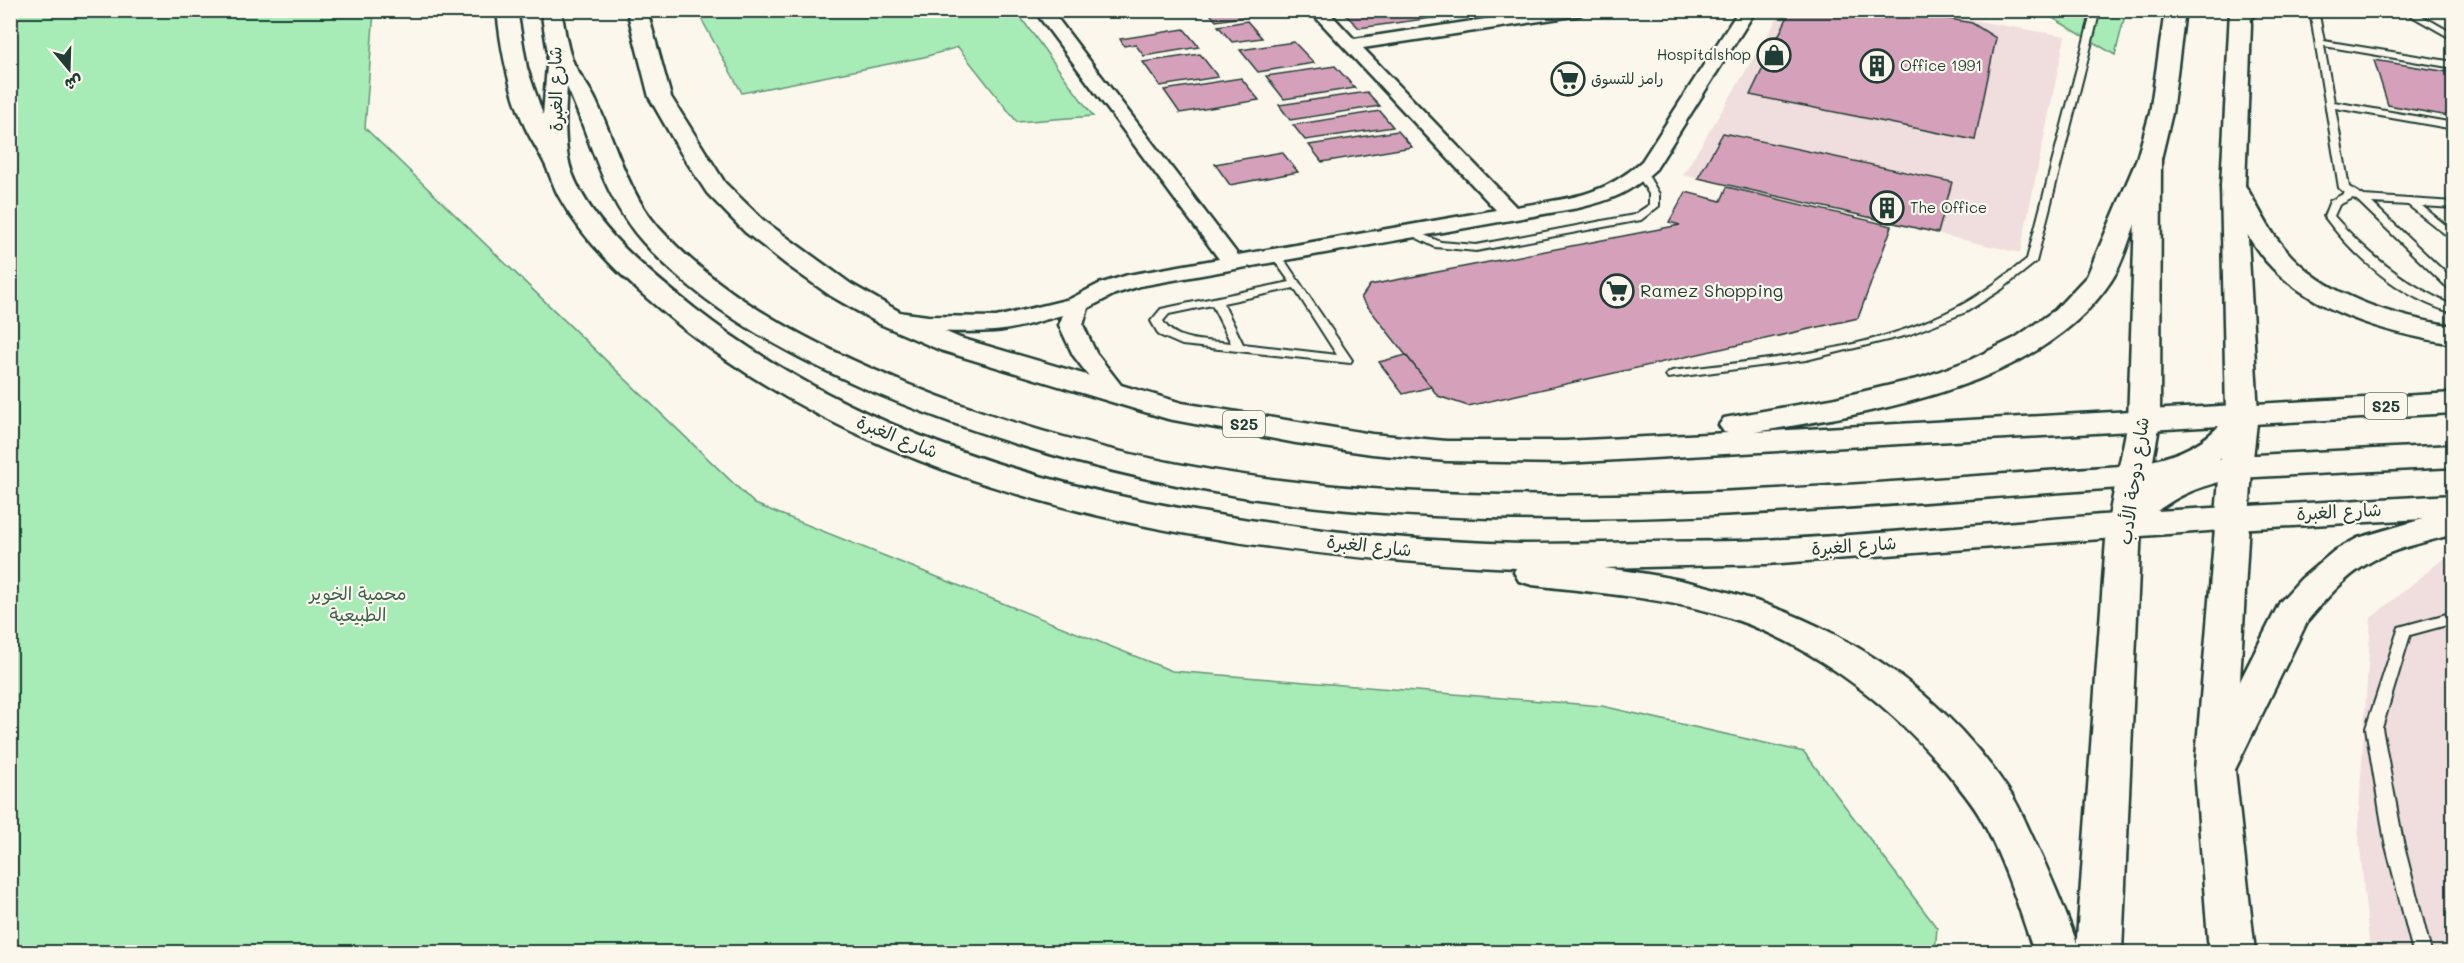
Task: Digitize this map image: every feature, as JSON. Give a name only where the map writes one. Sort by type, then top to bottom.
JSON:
[{"type":"main road","points":[[507,10],[515,67],[527,107],[537,133],[558,169]]},
{"type":"main road","name":"شارع الغبرة","points":[[551,10],[559,56],[555,102],[558,169],[596,230],[629,267],[670,304],[723,345],[761,370],[843,415],[922,449],[1004,478],[1097,503],[1180,521],[1283,536],[1397,550],[1522,556],[1763,552],[2233,517],[2454,506]]},
{"type":"main road","name":"S25","points":[[637,10],[660,97],[716,188],[754,226],[796,259],[840,290],[890,318],[950,344],[1179,412],[1372,444],[1446,451],[1564,452],[2144,422],[2242,414],[2454,403]]},
{"type":"main road","name":"شارع دوحة الأدب","points":[[2099,952],[2124,526],[2144,422],[2148,159],[2161,113],[2175,10]]},
{"type":"main road","points":[[2232,952],[2215,770],[2236,467],[2242,414],[2233,186],[2245,15]]},
{"type":"main road","points":[[559,56],[578,87],[622,192],[648,232],[687,270],[736,307],[795,343],[857,374],[955,414],[1043,442],[1162,470],[1285,492],[1418,503],[1513,507],[1698,504],[2134,476],[2174,467],[2205,453],[2229,435],[2242,414]]},
{"type":"main road","points":[[1564,452],[1825,411],[1941,381],[1997,360],[2049,330],[2074,309],[2099,279],[2148,159]]},
{"type":"main road","points":[[2233,186],[2275,255],[2296,275],[2356,308],[2401,324],[2454,335]]},
{"type":"main road","points":[[2124,526],[2143,504],[2167,487],[2199,475],[2236,467],[2454,456]]},
{"type":"main road","points":[[2282,464],[2267,469],[2264,475],[2278,496],[2296,505],[2327,512]]},
{"type":"main road","points":[[2215,770],[2293,612],[2314,588],[2346,560],[2370,547],[2454,522]]},
{"type":"main road","points":[[1397,550],[1525,571],[1684,593],[1737,606],[1798,630],[1861,668],[1909,705],[1958,756],[1997,808],[2035,887],[2057,952]]},
{"type":"street","points":[[1042,10],[1233,263]]},
{"type":"street","points":[[1317,10],[1511,214]]},
{"type":"street","points":[[890,318],[928,323],[996,324],[1078,304],[1107,289],[1136,280],[1412,233],[1610,193],[1642,174],[1748,10]]},
{"type":"street","points":[[1351,45],[1572,11]]},
{"type":"street","points":[[1078,304],[1071,325],[1085,355],[1114,394]]},
{"type":"lane","points":[[1672,375],[1854,347],[1937,321],[2001,285],[2032,260],[2096,10]]},
{"type":"lane","points":[[2314,10],[2344,188],[2357,196],[2454,288]]},
{"type":"lane","points":[[2405,10],[2454,38]]},
{"type":"lane","points":[[2320,43],[2454,65]]},
{"type":"lane","points":[[2330,104],[2454,126]]},
{"type":"lane","points":[[1412,233],[1439,245],[1476,248],[1637,218],[1654,206],[1653,194],[1642,174]]},
{"type":"lane","points":[[2454,205],[2357,196],[2334,203],[2329,216],[2365,256],[2409,290],[2454,310]]},
{"type":"lane","points":[[2412,202],[2454,238]]},
{"type":"lane","points":[[1277,257],[1297,284],[1346,360],[1182,341],[1163,332],[1157,321],[1165,311],[1297,284]]},
{"type":"lane","points":[[1216,301],[1239,348]]},
{"type":"lane","points":[[2422,952],[2394,842],[2374,728],[2404,631],[2454,617]]},
{"type":"shaded area","points":[[1782,11],[1919,11],[2065,36],[2020,253],[1683,175]]},
{"type":"shaded area","points":[[2453,558],[2453,952],[2370,952],[2358,826],[2371,618],[2443,559]]},
{"type":"green space","name":"محمية الخوير الطبيعية","points":[[10,11],[374,11],[365,128],[755,504],[1172,671],[1602,706],[1804,752],[1937,928],[1935,952],[11,952]]},
{"type":"green space","points":[[697,11],[1016,11],[1093,116],[1017,122],[958,47],[924,57],[742,93]]},
{"type":"green space","points":[[2041,11],[2126,11],[2115,55]]},
{"type":"building","points":[[1207,10],[1266,10],[1268,13],[1216,21]]},
{"type":"building","points":[[1341,10],[1475,10],[1476,12],[1359,28]]},
{"type":"building","name":"Office 1991","points":[[1791,10],[1900,10],[1972,23],[1996,38],[1975,140],[1750,95]]},
{"type":"building","points":[[1247,21],[1262,38],[1232,42],[1218,26]]},
{"type":"building","points":[[1184,29],[1199,47],[1144,56],[1135,44],[1124,46],[1120,39]]},
{"type":"building","points":[[1294,42],[1314,63],[1258,72],[1240,50]]},
{"type":"building","points":[[1200,54],[1218,77],[1160,86],[1143,62]]},
{"type":"building","points":[[2374,60],[2454,73],[2454,117],[2388,105]]},
{"type":"building","points":[[1335,66],[1355,88],[1284,99],[1266,76]]},
{"type":"building","points":[[1241,78],[1259,100],[1180,113],[1164,90]]},
{"type":"building","points":[[1367,92],[1380,106],[1290,120],[1279,105]]},
{"type":"building","points":[[1380,111],[1393,127],[1305,140],[1293,125]]},
{"type":"building","points":[[1398,131],[1412,147],[1322,162],[1309,145]]},
{"type":"building","name":"The Office","points":[[1723,133],[1952,182],[1938,233],[1698,178]]},
{"type":"building","points":[[1282,152],[1298,172],[1230,185],[1215,164]]},
{"type":"building","name":"Ramez Shopping","points":[[1727,187],[1892,226],[1858,318],[1468,406],[1438,396],[1361,298],[1370,285],[1680,225],[1669,222],[1686,192],[1721,201]]},
{"type":"building","points":[[1406,355],[1431,387],[1403,394],[1379,362]]},
{"type":"place","name":"Hospitalshop","points":[[1774,55]]},
{"type":"place","name":"Office 1991","points":[[1877,66]]},
{"type":"place","name":"رامز للتسوق","points":[[1568,79]]},
{"type":"place","name":"The Office","points":[[1887,208]]},
{"type":"place","name":"Ramez Shopping","points":[[1617,291]]}]
